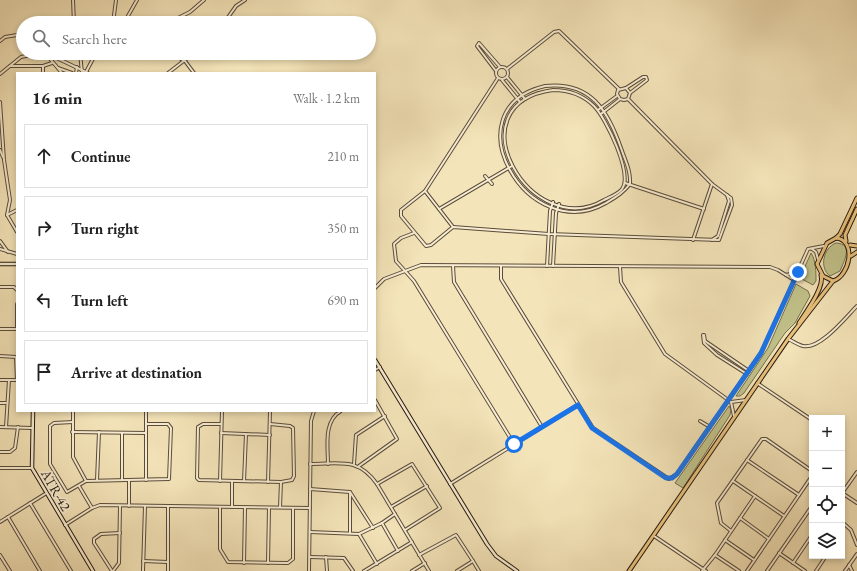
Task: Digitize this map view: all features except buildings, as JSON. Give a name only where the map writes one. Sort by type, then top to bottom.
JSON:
[{"type":"main road","points":[[789,338],[820,287],[822,279],[817,264],[824,246],[840,234],[857,198]]},
{"type":"main road","points":[[847,242],[845,235],[857,210]]},
{"type":"main road","points":[[836,238],[847,242],[850,245],[857,246]]},
{"type":"main road","points":[[629,571],[789,338],[833,281],[843,275],[851,256],[850,245]]},
{"type":"main road","points":[[851,256],[857,252]]},
{"type":"main road","points":[[0,264],[16,264]]},
{"type":"main road","points":[[820,272],[826,279],[833,281]]},
{"type":"main road","points":[[376,361],[492,551],[517,571]]},
{"type":"main road","name":"ATR-42","points":[[33,412],[32,468],[46,494],[93,571]]},
{"type":"street","points":[[72,0],[73,16]]},
{"type":"street","points":[[114,16],[116,0]]},
{"type":"street","points":[[128,16],[137,0]]},
{"type":"street","points":[[182,16],[190,12],[204,0]]},
{"type":"street","points":[[238,0],[244,1]]},
{"type":"street","points":[[229,16],[236,6],[244,1]]},
{"type":"street","points":[[507,69],[554,32],[559,31],[619,89]]},
{"type":"street","points":[[0,41],[5,37],[16,35]]},
{"type":"street","points":[[507,69],[500,67],[479,43],[477,46],[496,71],[498,78],[502,80],[520,102]]},
{"type":"street","points":[[0,79],[0,74],[18,60]]},
{"type":"street","points":[[51,60],[58,67],[70,72]]},
{"type":"street","points":[[61,60],[87,72],[93,60]]},
{"type":"street","points":[[81,60],[82,71]]},
{"type":"street","points":[[169,72],[185,60],[193,72]]},
{"type":"street","points":[[10,66],[43,66],[53,63]]},
{"type":"street","points":[[43,66],[43,72]]},
{"type":"street","points":[[58,67],[61,72]]},
{"type":"street","points":[[76,72],[77,67]]},
{"type":"street","points":[[496,71],[500,67]]},
{"type":"street","points":[[507,69],[508,77],[525,99]]},
{"type":"street","points":[[502,80],[508,77]]},
{"type":"street","points":[[619,89],[626,88],[643,77],[646,77],[647,80],[630,93],[628,99]]},
{"type":"street","points":[[498,78],[425,191],[401,212],[401,216],[425,246],[429,246],[453,227],[549,234],[717,241],[732,202],[731,198],[712,184],[628,99]]},
{"type":"street","points":[[558,86],[570,88],[587,95],[605,111],[612,122],[628,166],[630,184],[620,194],[592,210],[576,213],[552,207],[525,190],[507,168],[502,156],[500,134],[506,115],[518,99],[539,88],[558,86]]},
{"type":"street","points":[[626,88],[630,93]]},
{"type":"street","points":[[598,110],[617,96],[619,89]]},
{"type":"street","points":[[560,90],[588,100],[598,110],[609,127],[625,174],[625,183],[618,193],[588,207],[572,208],[553,202],[531,190],[512,166],[506,153],[505,135],[509,118],[520,102],[525,99],[545,91],[560,90]]},
{"type":"street","points":[[617,96],[620,99],[628,99]]},
{"type":"street","points":[[601,114],[620,99]]},
{"type":"street","points":[[0,102],[4,160],[10,200],[7,215],[16,230]]},
{"type":"street","points":[[0,150],[4,160]]},
{"type":"street","points":[[439,209],[512,166]]},
{"type":"street","points":[[485,176],[492,184]]},
{"type":"street","points":[[625,183],[704,208]]},
{"type":"street","points":[[693,240],[712,184]]},
{"type":"street","points":[[425,191],[453,227]]},
{"type":"street","points":[[547,266],[553,202]]},
{"type":"street","points":[[553,266],[557,208],[559,204]]},
{"type":"street","points":[[7,215],[16,210]]},
{"type":"street","points":[[414,233],[401,238],[394,246],[396,261],[406,270],[414,281],[514,444]]},
{"type":"street","points":[[0,241],[8,252]]},
{"type":"street","points":[[501,266],[501,279],[592,428],[669,479],[677,474],[730,401],[764,348],[806,252],[810,249],[824,246]]},
{"type":"street","points":[[0,249],[16,254]]},
{"type":"street","points":[[810,249],[816,252],[818,259]]},
{"type":"street","points":[[376,287],[384,280],[417,266],[770,267],[794,280]]},
{"type":"street","points":[[453,266],[454,282],[542,428]]},
{"type":"street","points":[[620,267],[621,282],[665,354],[730,401],[746,400]]},
{"type":"street","points":[[785,275],[798,272]]},
{"type":"street","points":[[0,287],[14,287],[16,289]]},
{"type":"street","points":[[789,338],[804,346],[818,342],[829,334],[857,306]]},
{"type":"street","points":[[0,329],[16,329]]},
{"type":"street","points":[[747,374],[715,354],[704,343],[704,335],[705,341],[749,371]]},
{"type":"street","points":[[0,356],[16,357],[16,380],[0,380]]},
{"type":"street","points":[[376,369],[380,367]]},
{"type":"street","points":[[6,427],[6,403],[9,380]]},
{"type":"street","points":[[758,383],[809,418]]},
{"type":"street","points":[[730,401],[734,417]]},
{"type":"street","points":[[359,466],[397,439],[376,402]]},
{"type":"street","points":[[0,403],[6,403]]},
{"type":"street","points":[[450,484],[578,405]]},
{"type":"street","points":[[73,412],[73,457],[86,481]]},
{"type":"street","points":[[146,412],[146,480]]},
{"type":"street","points":[[220,481],[222,412]]},
{"type":"street","points":[[268,482],[270,412]]},
{"type":"street","points":[[309,571],[311,421],[314,412]]},
{"type":"street","points":[[328,464],[328,428],[334,417],[339,412]]},
{"type":"street","points":[[354,464],[356,435],[385,416]]},
{"type":"street","points":[[700,421],[710,427]]},
{"type":"street","points":[[73,422],[54,422],[50,425],[49,461],[65,491],[69,492],[86,481],[167,480],[169,478],[171,428],[168,424],[146,424]]},
{"type":"street","points":[[221,424],[203,424],[198,427],[197,478],[201,481],[280,482],[290,481],[293,479],[293,428],[290,426],[270,424]]},
{"type":"street","points":[[0,427],[32,428]]},
{"type":"street","points":[[0,452],[10,452],[15,448],[18,428]]},
{"type":"street","points":[[72,432],[146,433]]},
{"type":"street","points":[[97,480],[99,432]]},
{"type":"street","points":[[122,433],[122,480]]},
{"type":"street","points":[[221,433],[270,435]]},
{"type":"street","points":[[244,481],[246,434]]},
{"type":"street","points":[[731,531],[721,523],[717,504],[764,438],[809,469]]},
{"type":"street","points":[[747,460],[799,495]]},
{"type":"street","points":[[310,464],[354,464],[366,471],[377,484],[429,571]]},
{"type":"street","points":[[377,484],[412,464],[427,486],[440,508],[405,530]]},
{"type":"street","points":[[0,468],[32,468]]},
{"type":"street","points":[[845,489],[857,472]]},
{"type":"street","points":[[129,480],[129,506]]},
{"type":"street","points":[[747,571],[809,480]]},
{"type":"street","points":[[232,481],[232,507]]},
{"type":"street","points":[[732,481],[784,516]]},
{"type":"street","points":[[280,482],[280,508]]},
{"type":"street","points":[[79,486],[92,508]]},
{"type":"street","points":[[391,507],[427,486]]},
{"type":"street","points":[[310,489],[350,492]]},
{"type":"street","points":[[350,492],[373,528]]},
{"type":"street","points":[[350,492],[350,533]]},
{"type":"street","points":[[0,522],[46,494]]},
{"type":"street","points":[[845,495],[857,503]]},
{"type":"street","points":[[654,536],[704,570],[755,496]]},
{"type":"street","points":[[30,503],[71,571]]},
{"type":"street","points":[[65,525],[92,508],[100,505],[310,508]]},
{"type":"street","points":[[120,506],[120,533],[120,563],[113,571],[94,543],[94,539],[100,534],[120,533]]},
{"type":"street","points":[[143,571],[145,506]]},
{"type":"street","points":[[168,506],[168,571]]},
{"type":"street","points":[[220,507],[220,550],[229,562],[244,563],[288,563],[293,559],[293,508]]},
{"type":"street","points":[[244,563],[246,507]]},
{"type":"street","points":[[268,563],[269,508]]},
{"type":"street","points":[[767,571],[809,510]]},
{"type":"street","points":[[310,532],[359,534],[373,528],[395,514]]},
{"type":"street","points":[[8,517],[40,571]]},
{"type":"street","points":[[740,518],[769,539]]},
{"type":"street","points":[[382,522],[398,550]]},
{"type":"street","points":[[843,523],[851,530],[857,545]]},
{"type":"street","points":[[359,534],[377,564]]},
{"type":"street","points":[[420,555],[456,535],[479,571]]},
{"type":"street","points":[[793,563],[809,539]]},
{"type":"street","points":[[725,540],[754,560]]},
{"type":"street","points":[[364,571],[412,542]]},
{"type":"street","points":[[779,553],[805,571]]},
{"type":"street","points":[[845,571],[857,554]]},
{"type":"street","points":[[0,555],[10,571]]},
{"type":"street","points":[[715,555],[739,571]]},
{"type":"street","points":[[310,557],[344,558],[353,571]]},
{"type":"street","points":[[326,557],[327,571]]},
{"type":"street","points":[[816,571],[824,559]]},
{"type":"street","points":[[143,561],[168,562]]},
{"type":"street","points":[[456,571],[473,561]]},
{"type":"street","points":[[412,571],[425,564]]},
{"type":"street","points":[[849,565],[852,571]]},
{"type":"green space","points":[[836,243],[845,246],[846,254],[840,271],[830,276],[824,268],[824,258],[828,249]]},
{"type":"green space","points":[[811,253],[816,270],[816,281],[813,285],[800,278]]},
{"type":"green space","points":[[796,284],[808,291],[810,296],[795,323],[785,333],[744,393],[740,396],[736,396],[768,348]]},
{"type":"green space","points":[[729,406],[731,410],[730,415],[683,488],[675,483]]},
{"type":"route","points":[[514,444],[578,405],[592,428],[666,478],[669,479],[675,477],[761,353],[798,272]]}]
